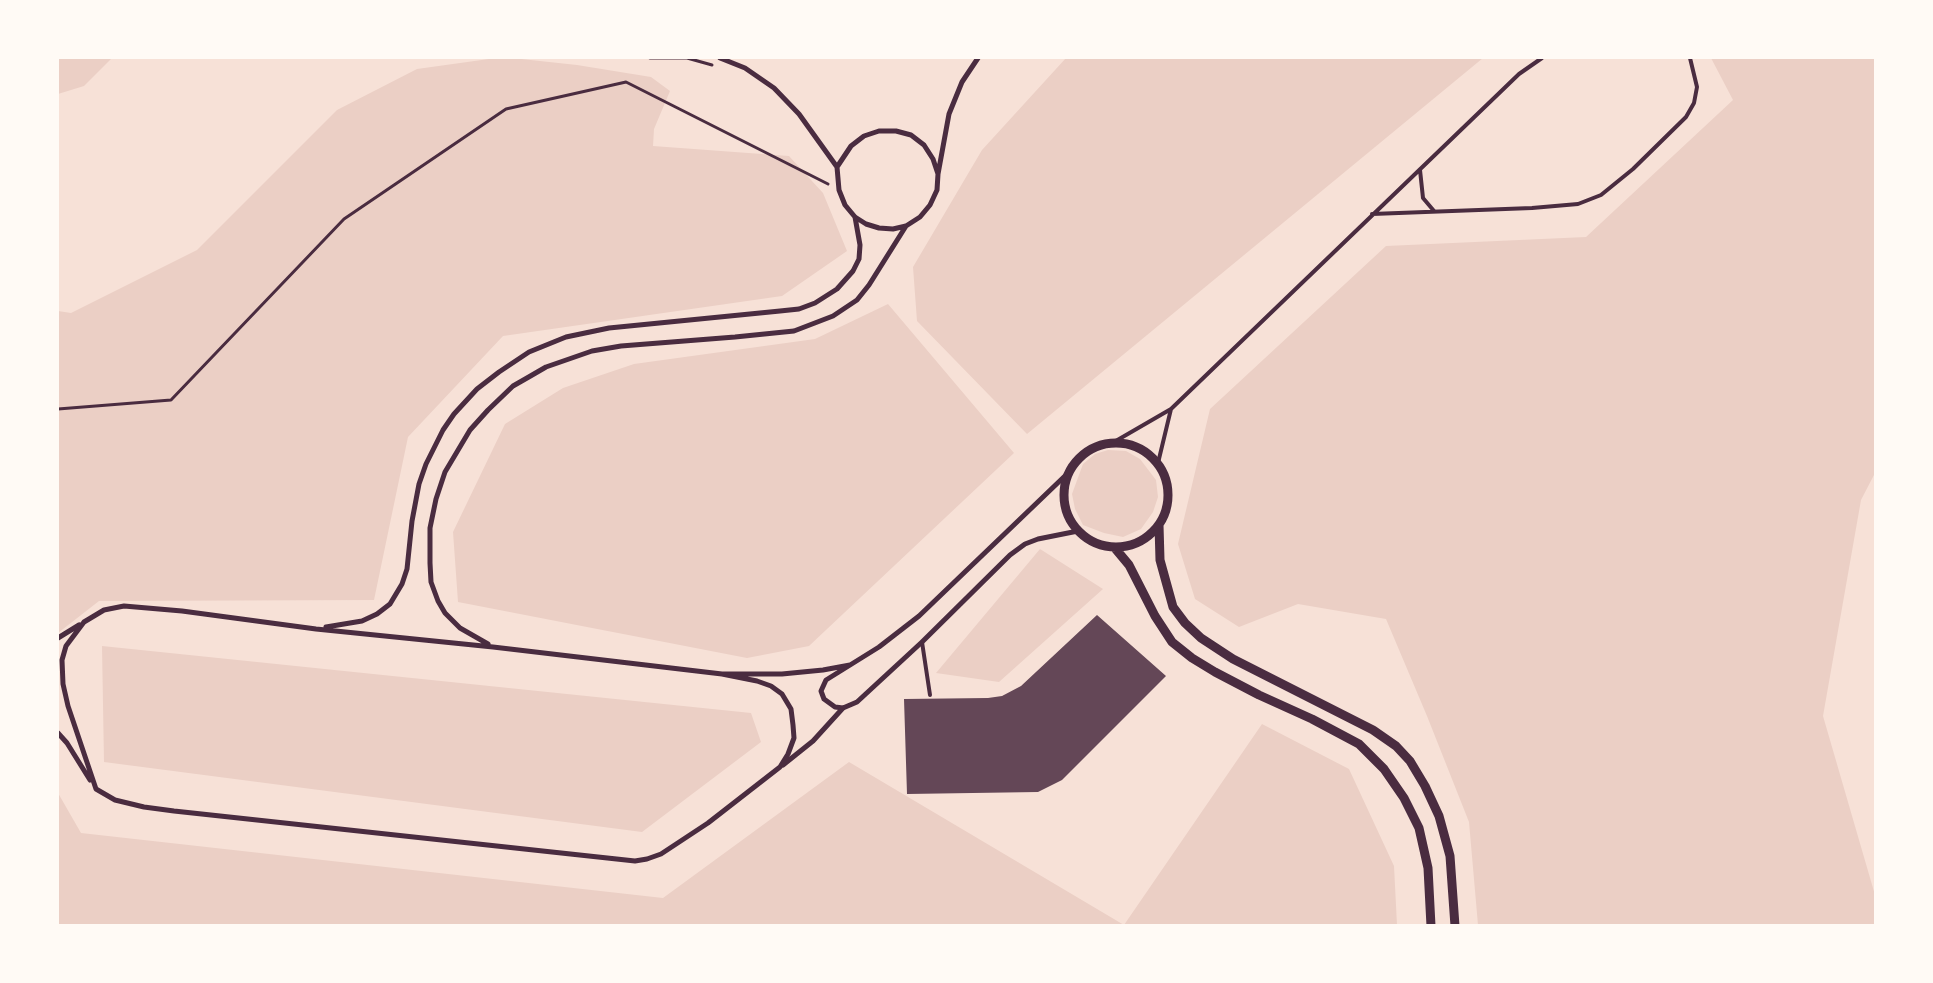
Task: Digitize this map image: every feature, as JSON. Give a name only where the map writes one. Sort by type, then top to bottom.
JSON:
[{"type":"street","points":[[720,58],[746,68],[774,88],[799,114],[837,167],[839,190],[845,205],[855,217],[866,224],[879,228],[893,229],[906,226],[920,218],[930,206],[937,190],[938,174],[950,114],[962,82],[978,58]]},
{"type":"street","points":[[837,167],[851,146],[864,136],[879,130],[896,130],[911,135],[924,145],[933,159],[938,174]]},
{"type":"street","points":[[316,629],[362,621],[377,614],[390,604],[402,584],[407,569],[412,521],[419,484],[426,464],[443,430],[454,414],[477,389],[499,372],[528,352],[566,337],[609,328],[799,309],[815,303],[837,289],[853,271],[859,259],[860,245],[855,217]]},
{"type":"street","points":[[493,647],[460,628],[446,613],[438,601],[431,582],[430,563],[430,528],[436,499],[445,472],[470,430],[488,410],[513,386],[546,367],[592,351],[621,346],[735,338],[794,331],[833,316],[857,300],[869,285],[906,226]]},
{"type":"street","points":[[843,708],[835,707],[824,699],[821,691],[826,680],[879,648],[919,616],[1067,474],[1075,461],[1086,451],[1099,444],[1114,442],[1131,444],[1146,451],[1158,463],[1166,478],[1169,490],[1168,504],[1159,525],[1144,539],[1130,546],[1114,547],[1102,545],[1090,541],[1078,531],[1069,519],[1064,504],[1063,489],[1067,474]]},
{"type":"street","points":[[1159,525],[1160,560],[1173,608],[1185,624],[1201,638],[1232,659],[1373,730],[1396,746],[1410,761],[1425,786],[1439,816],[1450,856],[1455,926]]},
{"type":"street","points":[[58,733],[67,743],[96,790],[115,800],[144,807],[635,861],[647,859],[661,854],[708,823],[813,741],[843,708],[857,702],[922,642],[1010,555],[1025,544],[1051,535],[1078,531]]},
{"type":"street","points":[[1114,547],[1129,565],[1155,616],[1172,642],[1192,658],[1215,672],[1359,744],[1384,768],[1404,798],[1419,828],[1428,868],[1431,926]]},
{"type":"street","points":[[58,638],[104,610],[124,606],[182,611],[316,629],[493,647],[722,674],[757,681],[771,686],[782,694],[791,709],[794,738],[788,754],[780,767]]},
{"type":"street","points":[[84,622],[66,646],[62,660],[62,673],[68,706],[96,790]]},
{"type":"street","points":[[722,674],[782,674],[850,665]]},
{"type":"lane","points":[[1114,442],[1170,408],[1519,74],[1542,58]]},
{"type":"lane","points":[[1372,214],[1532,208],[1578,204],[1601,195],[1633,169],[1686,117],[1694,103],[1697,87],[1690,58]]},
{"type":"lane","points":[[1420,170],[1423,198],[1434,211]]},
{"type":"lane","points":[[1158,463],[1170,408]]},
{"type":"lane","points":[[922,642],[930,695]]},
{"type":"path","points":[[650,58],[687,58],[717,66]]},
{"type":"path","points":[[58,409],[172,400],[344,220],[506,109],[626,82],[839,190]]},
{"type":"shaded area","points":[[58,58],[111,59],[84,86],[58,94]]},
{"type":"shaded area","points":[[496,58],[577,65],[651,77],[670,91],[654,129],[653,146],[789,156],[823,193],[847,251],[782,296],[503,336],[408,437],[374,600],[99,601],[58,633],[58,311],[71,313],[197,250],[337,110],[417,69]]},
{"type":"shaded area","points":[[1066,58],[1483,58],[1027,434],[917,321],[913,267],[982,150]]},
{"type":"shaded area","points":[[1711,58],[1875,58],[1875,473],[1861,500],[1823,716],[1875,895],[1875,925],[1478,925],[1469,822],[1386,619],[1298,604],[1239,627],[1195,599],[1178,544],[1210,409],[1386,246],[1586,237],[1733,100]]},
{"type":"shaded area","points":[[888,304],[1014,453],[809,646],[747,658],[458,602],[453,532],[505,424],[563,388],[634,364],[815,339]]},
{"type":"shaded area","points":[[1108,450],[1126,451],[1140,459],[1156,480],[1158,497],[1153,512],[1141,529],[1123,537],[1104,533],[1083,525],[1075,509],[1072,494],[1083,464],[1095,454]]},
{"type":"shaded area","points":[[1040,549],[1103,589],[999,682],[936,673]]},
{"type":"shaded area","points":[[102,646],[751,713],[761,742],[642,832],[104,762]]},
{"type":"shaded area","points":[[1262,724],[1349,769],[1394,866],[1397,925],[1124,925]]},
{"type":"shaded area","points":[[849,762],[1124,925],[58,925],[58,793],[81,833],[663,898]]},
{"type":"building","points":[[1097,615],[1166,676],[1062,780],[1038,792],[907,794],[904,699],[988,698],[1002,696],[1021,686]]}]
